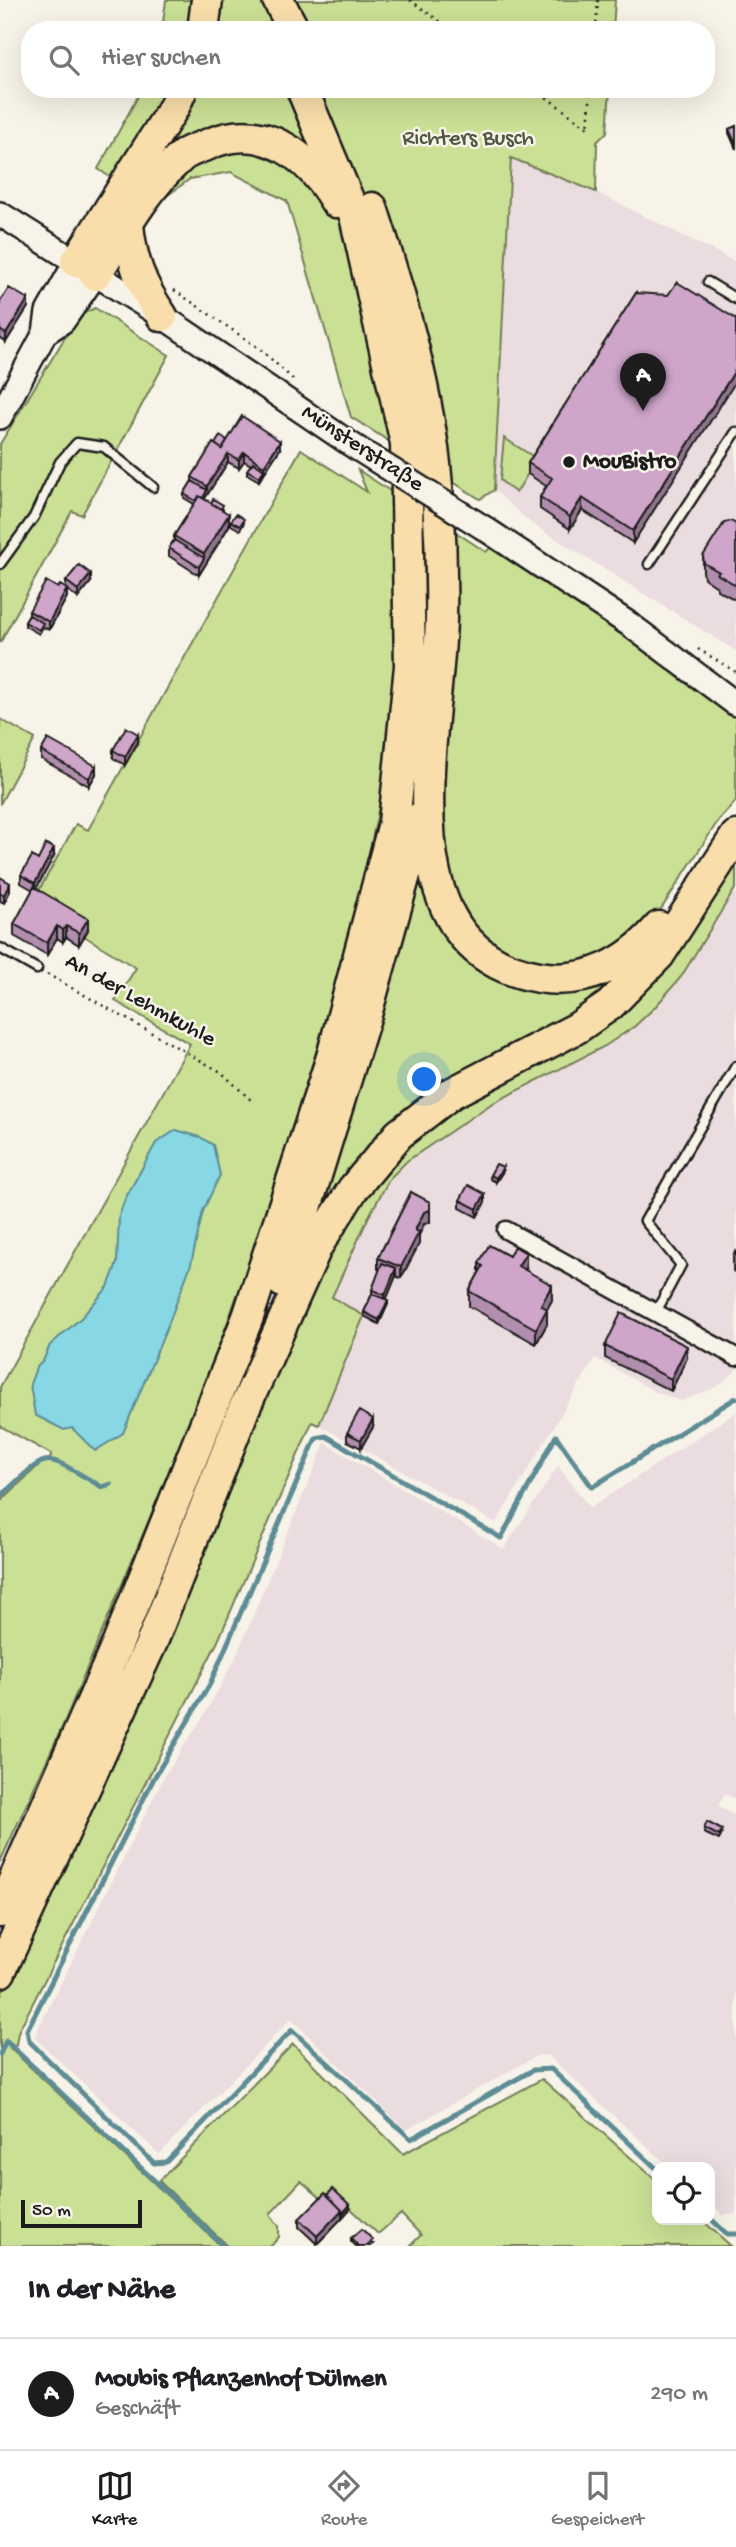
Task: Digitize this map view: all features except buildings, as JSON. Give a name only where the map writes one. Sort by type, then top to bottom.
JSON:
[{"type":"highway","points":[[204,21],[207,0]]},
{"type":"highway","points":[[256,0],[268,21]]},
{"type":"highway","points":[[278,0],[289,21]]},
{"type":"highway","points":[[85,268],[178,98]]},
{"type":"highway","points":[[0,1912],[118,1643],[248,1317],[332,1057],[394,823],[410,666],[406,443],[355,216],[306,98]]},
{"type":"highway","points":[[327,98],[355,162],[381,235],[419,377],[435,465],[441,619],[427,793],[434,871],[457,925],[482,953],[527,975],[558,980],[602,971],[639,951],[671,914],[736,810]]},
{"type":"highway","points":[[85,268],[128,224],[151,188],[182,155],[220,139],[254,137],[289,147],[321,176],[347,221],[377,310]]},
{"type":"highway","points":[[128,224],[130,253],[135,269],[146,293],[162,316]]},
{"type":"highway","points":[[244,1409],[367,1011],[427,793]]},
{"type":"highway","points":[[0,1972],[152,1642],[244,1409],[317,1246],[353,1189],[399,1134],[452,1093],[577,1028],[610,1005],[659,955],[736,836]]},
{"type":"main road","name":"Münsterstraße","points":[[0,214],[162,316],[355,447],[629,624],[736,704]]},
{"type":"main road","points":[[0,417],[45,333],[63,321],[85,268]]},
{"type":"main road","name":"Münsterstraße","points":[[629,624],[736,685]]},
{"type":"street","points":[[506,1230],[736,1357]]},
{"type":"lane","points":[[708,282],[736,299]]},
{"type":"lane","points":[[649,564],[736,432]]},
{"type":"lane","points":[[0,564],[34,517],[60,462],[77,443],[104,447],[153,487]]},
{"type":"lane","name":"An der Lehmkuhle","points":[[0,948],[37,969]]},
{"type":"lane","points":[[656,1312],[681,1265],[645,1221],[736,1066]]},
{"type":"path","points":[[410,0],[439,21]]},
{"type":"path","points":[[597,21],[598,0]]},
{"type":"path","points":[[547,98],[588,128],[590,98]]},
{"type":"path","name":"An der Lehmkuhle","points":[[37,969],[221,1072],[251,1101]]},
{"type":"shaded area","points":[[511,157],[596,192],[736,262],[736,651],[532,524],[494,490]]},
{"type":"shaded area","points":[[736,887],[736,1371],[717,1387],[682,1401],[658,1393],[595,1358],[496,1523],[319,1425],[364,1316],[332,1297],[348,1259],[390,1177],[440,1137],[491,1104],[605,1046],[635,1026],[681,977]]},
{"type":"shaded area","points":[[736,1412],[736,1799],[725,1794],[718,1806],[736,1816],[736,2214],[723,2215],[715,2208],[715,2162],[665,2162],[547,2055],[536,2056],[406,2130],[291,2019],[159,2154],[34,2037],[165,1775],[208,1709],[234,1661],[325,1443],[504,1549],[558,1466],[590,1508]]},
{"type":"green space","points":[[166,0],[615,0],[614,21],[163,21]]},
{"type":"green space","name":"Richters Busch","points":[[137,98],[609,98],[607,132],[597,142],[596,192],[511,158],[494,490],[480,499],[351,417],[287,201],[231,172],[190,179],[153,206],[98,169]]},
{"type":"green space","points":[[95,308],[169,355],[82,515],[72,511],[0,643],[0,444],[78,316]]},
{"type":"green space","points":[[504,438],[537,459],[516,493],[500,480]]},
{"type":"green space","points":[[301,449],[367,492],[358,470],[398,496],[402,629],[389,761],[359,900],[318,1046],[255,1245],[203,1391],[63,1725],[0,1862],[0,1502],[42,1462],[50,1461],[51,1454],[0,1426],[0,1387],[190,1044],[115,1001],[136,968],[84,936],[87,930],[34,899],[76,824],[88,830]]},
{"type":"green space","points":[[448,527],[486,552],[490,548],[628,638],[686,683],[736,716],[736,801],[718,821],[652,923],[606,961],[533,968],[473,933],[440,865]]},
{"type":"green space","points":[[0,719],[35,739],[0,804]]},
{"type":"green space","points":[[421,847],[478,957],[622,970],[613,992],[493,1060],[309,1242]]},
{"type":"green space","points":[[736,851],[736,887],[681,977],[635,1026],[605,1046],[491,1104],[407,1161],[390,1178],[368,1218],[332,1297],[364,1316],[319,1425],[312,1422],[218,1641],[18,2032],[16,2045],[10,2048],[221,2246],[0,2246],[0,1997],[332,1237],[430,1118],[573,1038]]},
{"type":"green space","points":[[293,2044],[403,2154],[542,2079],[652,2177],[652,2225],[708,2225],[731,2246],[410,2246],[421,2235],[401,2214],[378,2234],[333,2192],[324,2201],[301,2181],[270,2214],[279,2226],[279,2237],[271,2246],[228,2246],[159,2181]]},
{"type":"water","points":[[176,1130],[200,1137],[213,1145],[220,1175],[203,1211],[191,1264],[123,1433],[95,1451],[72,1428],[64,1430],[35,1415],[30,1384],[50,1345],[81,1318],[108,1287],[117,1263],[119,1216],[125,1199],[156,1143]]},
{"type":"waterway","points":[[652,2164],[551,2069],[533,2070],[411,2139],[292,2030],[166,2162],[154,2163],[29,2041],[27,2030],[154,1778],[210,1684],[316,1438],[326,1436],[501,1538],[556,1436],[592,1487],[736,1398]]},
{"type":"waterway","points":[[0,1497],[39,1463],[48,1460],[67,1467],[102,1487],[111,1484]]},
{"type":"waterway","points":[[0,2054],[6,2041],[224,2246]]},
{"type":"waterway","points":[[715,2223],[727,2234],[736,2234]]},
{"type":"place","name":"Moubis Pflanzenhof Dülmen","points":[[643,411]]},
{"type":"place","name":"MouBistro","points":[[569,462]]}]
